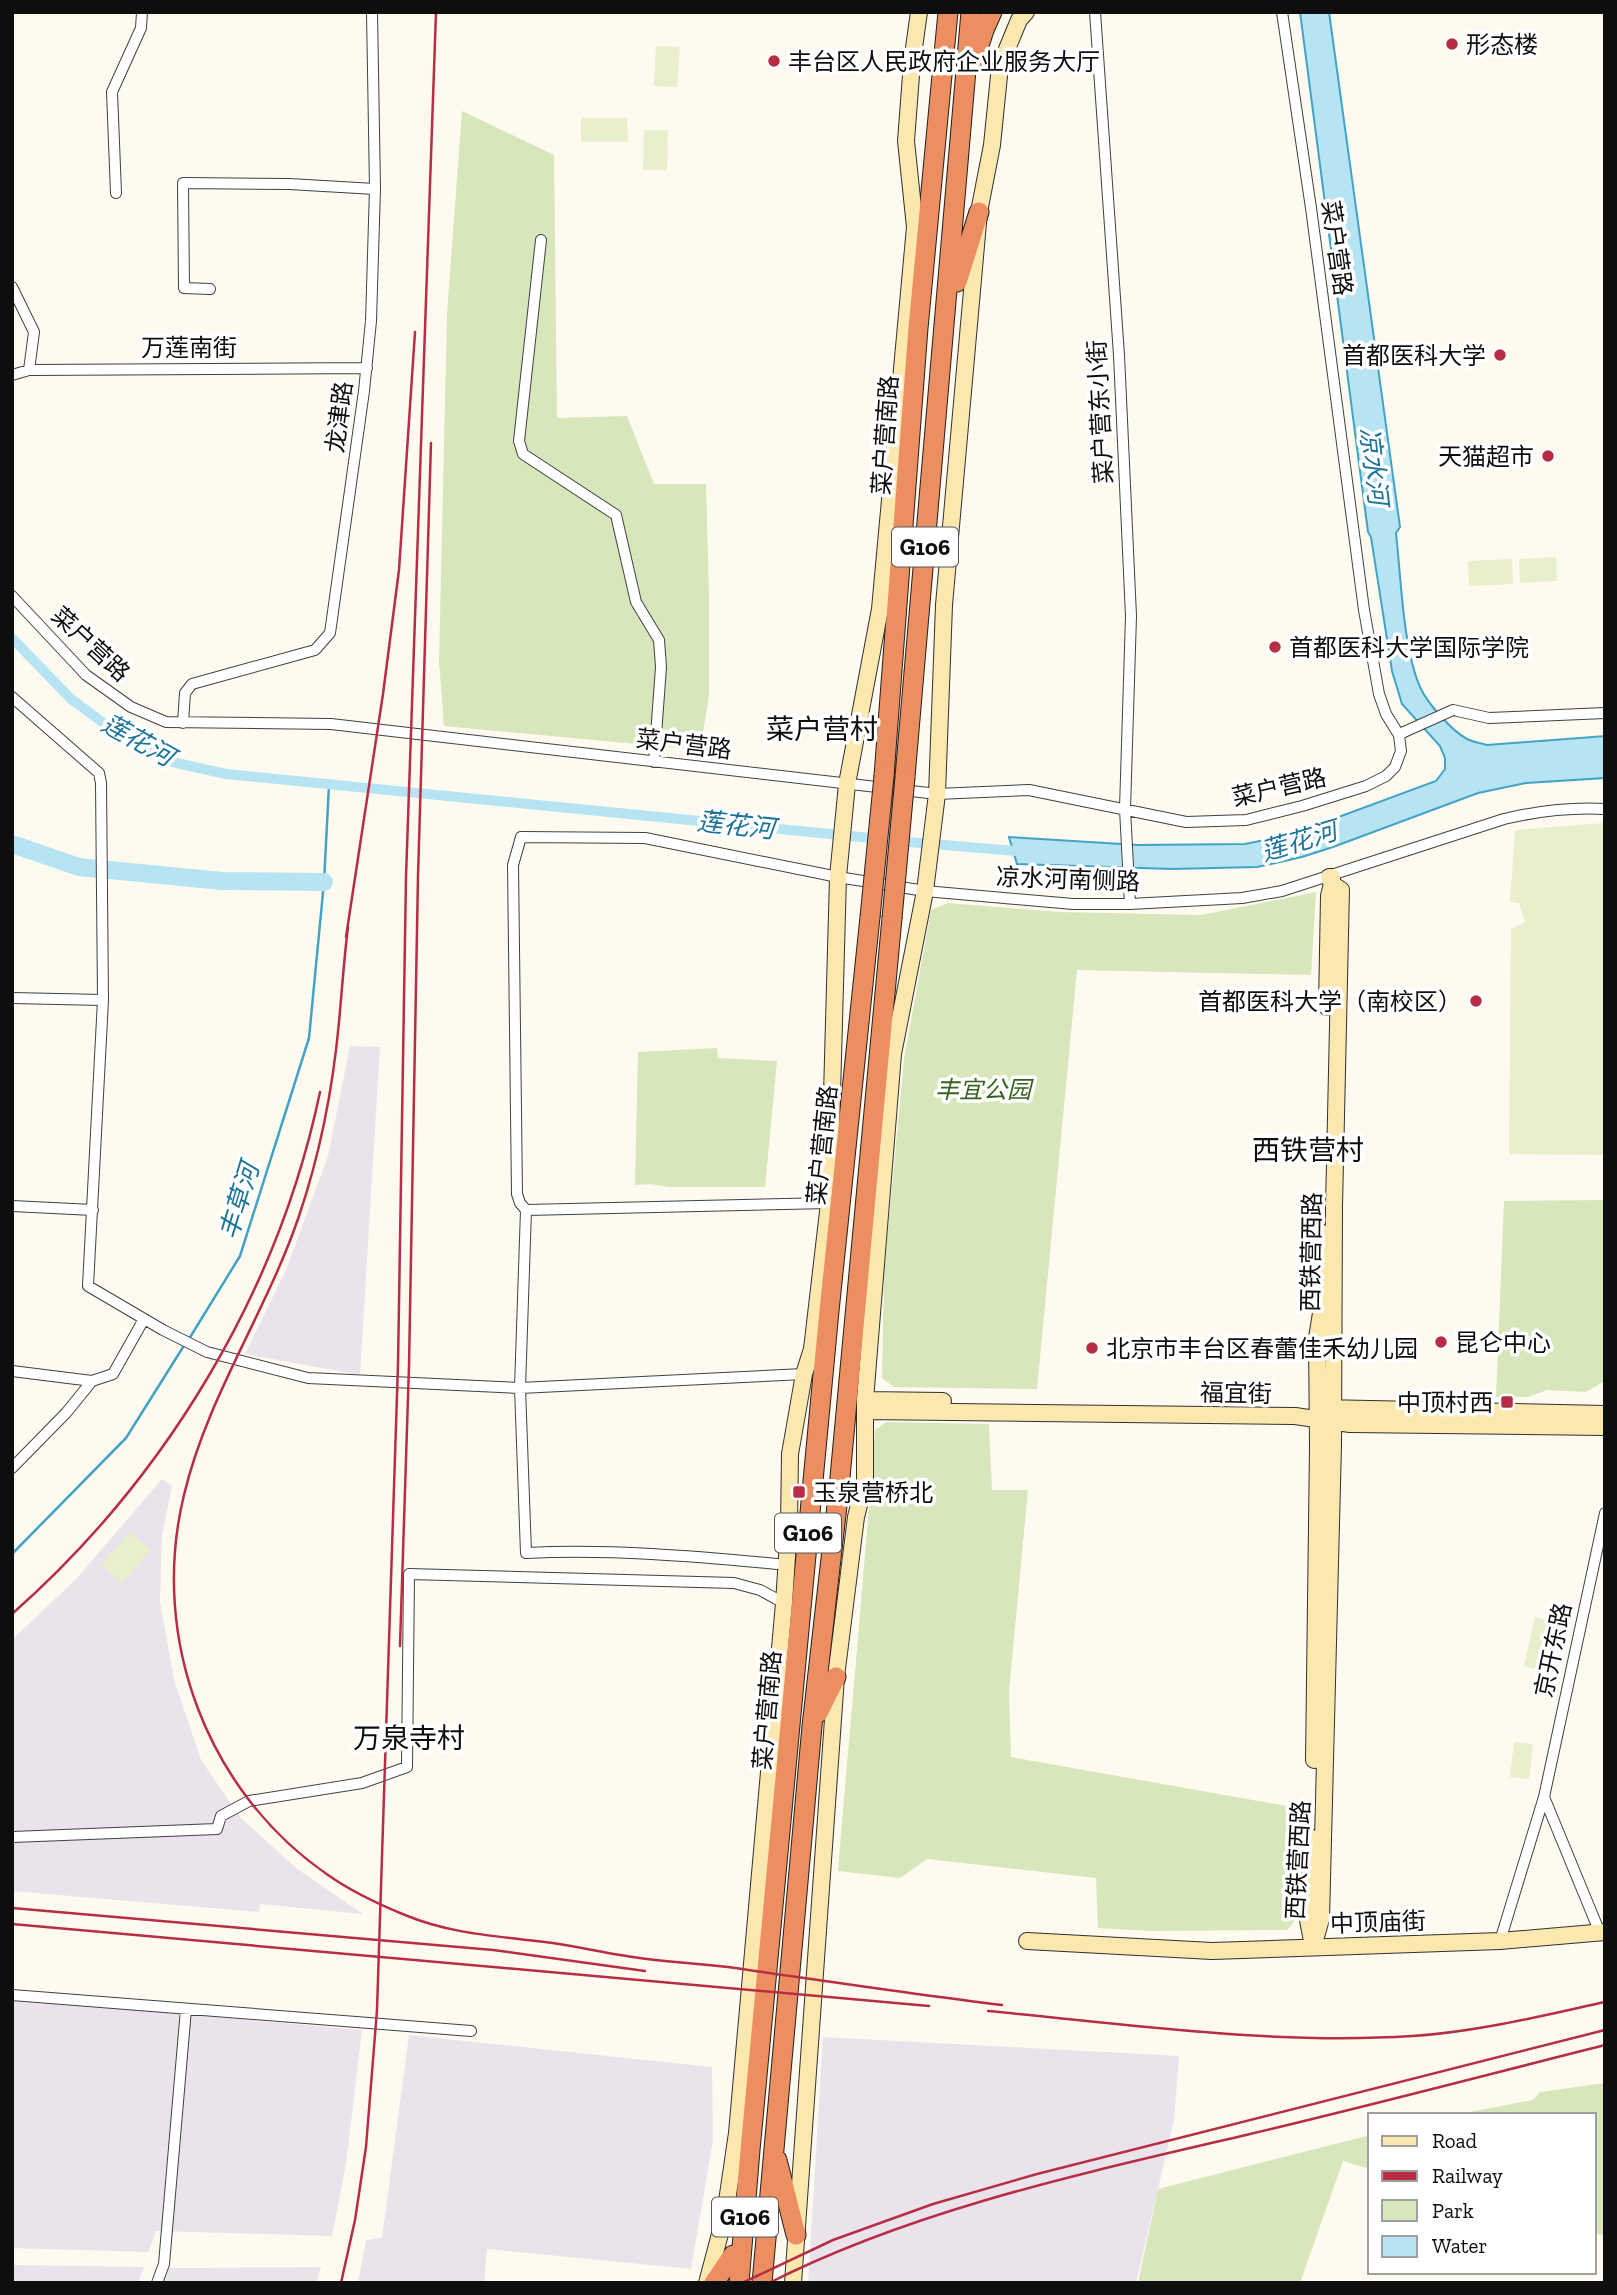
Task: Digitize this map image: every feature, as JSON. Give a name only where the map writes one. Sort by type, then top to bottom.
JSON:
[{"type":"highway","name":"菜户营南路","points":[[739,2283],[829,1311],[884,776],[918,328],[948,12]]},
{"type":"highway","name":"G106","points":[[963,103],[971,12]]},
{"type":"highway","points":[[963,103],[977,49],[992,12]]},
{"type":"highway","name":"菜户营南路","points":[[762,2283],[812,1726],[839,1488],[905,778],[963,103]]},
{"type":"highway","points":[[946,316],[979,212]]},
{"type":"highway","points":[[915,227],[918,328]]},
{"type":"highway","points":[[812,1349],[829,1311]]},
{"type":"highway","points":[[812,1726],[835,1677]]},
{"type":"highway","points":[[773,2145],[796,2235]]},
{"type":"highway","points":[[725,2283],[733,2255],[750,2150]]},
{"type":"highway","points":[[765,2248],[769,2283]]},
{"type":"highway","points":[[714,2283],[733,2255]]},
{"type":"street","points":[[116,193],[112,92],[141,28],[142,12]]},
{"type":"street","name":"龙津路","points":[[183,723],[186,693],[192,684],[315,650],[330,633],[367,368],[371,321],[374,189],[372,12]]},
{"type":"street","name":"菜户营南路","points":[[707,2283],[725,2215],[737,2133],[785,1603],[790,1454],[804,1374],[812,1349],[829,1203],[838,877],[847,784],[880,609],[915,227],[906,141],[919,12]]},
{"type":"street","points":[[793,2283],[835,1677],[856,1517],[865,1481],[865,1405],[893,1054],[925,891],[937,794],[944,605],[979,212],[992,145],[1000,65],[1019,20],[1026,12]]},
{"type":"street","name":"菜户营东小街","points":[[1095,12],[1119,355],[1131,616],[1125,809],[1130,904]]},
{"type":"street","name":"菜户营路","points":[[12,596],[86,675],[154,719],[183,723],[331,724],[937,794],[1029,790],[1186,822],[1246,820],[1366,786],[1386,776],[1395,767],[1401,751],[1401,733],[1386,714],[1379,694],[1364,610],[1315,235],[1282,12]]},
{"type":"street","points":[[211,289],[184,288],[183,183],[374,189]]},
{"type":"street","points":[[541,240],[519,441],[523,454],[616,515],[636,602],[659,640],[662,667],[654,762]]},
{"type":"street","points":[[12,287],[34,332],[29,370]]},
{"type":"street","name":"万莲南街","points":[[12,375],[29,370],[367,368]]},
{"type":"street","points":[[12,697],[99,773],[103,846],[103,1000],[88,1286],[163,1330],[207,1352],[308,1378],[520,1388],[804,1374]]},
{"type":"street","points":[[1401,733],[1453,710],[1489,718],[1605,713]]},
{"type":"street","name":"凉水河南侧路","points":[[526,1210],[517,1194],[513,865],[521,837],[645,838],[838,877],[925,891],[1073,904],[1130,904],[1242,898],[1282,891],[1331,879],[1504,819],[1537,811],[1605,809]]},
{"type":"street","name":"西铁营西路","points":[[1313,1947],[1321,1919],[1325,1414],[1334,1218],[1341,890],[1331,879]]},
{"type":"street","points":[[12,998],[103,1000]]},
{"type":"street","points":[[526,1577],[520,1388],[526,1210],[829,1203]]},
{"type":"street","points":[[12,1206],[93,1210]]},
{"type":"street","points":[[12,1371],[92,1381],[113,1374],[144,1319]]},
{"type":"street","points":[[12,1468],[66,1413],[92,1381]]},
{"type":"street","name":"福宜街","points":[[865,1405],[1295,1416],[1605,1414]]},
{"type":"street","name":"福宜街","points":[[1325,1414],[1350,1424],[1605,1427]]},
{"type":"street","name":"京开东路","points":[[1544,1797],[1605,1513]]},
{"type":"street","points":[[526,1552],[659,1553],[777,1564]]},
{"type":"street","points":[[12,1837],[217,1829],[221,1816],[249,1801],[362,1783],[407,1767],[409,1574],[734,1583],[760,1590],[785,1603]]},
{"type":"street","points":[[1544,1797],[1603,1932]]},
{"type":"street","points":[[1500,1941],[1544,1797]]},
{"type":"street","name":"中顶庙街","points":[[1027,1941],[1212,1951],[1500,1941],[1603,1932]]},
{"type":"street","points":[[12,1995],[471,2031]]},
{"type":"street","points":[[157,2283],[164,2263],[186,2009]]},
{"type":"shaded area","points":[[350,1046],[380,1047],[360,1375],[245,1354],[286,1270],[328,1156]]},
{"type":"shaded area","points":[[162,1479],[172,1486],[162,1536],[160,1601],[174,1680],[201,1760],[241,1818],[296,1868],[363,1914],[260,1904],[259,1912],[12,1891],[12,1640],[76,1579]]},
{"type":"shaded area","points":[[12,1999],[362,2030],[346,2164],[332,2236],[156,2231],[148,2252],[12,2248]]},
{"type":"shaded area","points":[[409,2035],[712,2067],[713,2140],[691,2269],[487,2249],[484,2283],[358,2283],[366,2240],[382,2238]]},
{"type":"shaded area","points":[[823,2037],[1179,2056],[1174,2120],[1136,2283],[808,2283]]},
{"type":"shaded area","points":[[12,2265],[144,2267],[138,2283],[12,2283]]},
{"type":"shaded area","points":[[321,2267],[316,2283],[164,2283],[169,2268]]},
{"type":"green space","points":[[656,46],[680,47],[677,87],[654,86]]},
{"type":"green space","points":[[462,111],[554,155],[557,418],[627,416],[654,484],[706,484],[709,696],[700,750],[444,726],[439,662],[447,314]]},
{"type":"green space","points":[[581,118],[627,118],[628,142],[581,142]]},
{"type":"green space","points":[[644,130],[668,130],[667,170],[643,170]]},
{"type":"green space","points":[[1556,557],[1557,581],[1520,583],[1519,559]]},
{"type":"green space","points":[[1512,559],[1513,584],[1469,586],[1468,561]]},
{"type":"green space","points":[[1605,823],[1605,1155],[1509,1154],[1511,929],[1525,922],[1519,903],[1510,902],[1515,830]]},
{"type":"green space","name":"丰宜公园","points":[[1316,892],[1311,975],[1077,970],[1037,1389],[894,1387],[882,1378],[884,1271],[904,1059],[931,910],[948,903],[1060,912],[1201,915]]},
{"type":"green space","points":[[717,1048],[718,1058],[777,1061],[765,1187],[635,1185],[638,1052]]},
{"type":"green space","points":[[1605,1200],[1605,1381],[1586,1392],[1547,1390],[1528,1397],[1496,1397],[1504,1201]]},
{"type":"green space","points":[[886,1422],[989,1424],[992,1490],[1028,1490],[1009,1691],[1011,1757],[1298,1808],[1294,1922],[1287,1930],[1149,1931],[1098,1928],[1096,1878],[927,1859],[900,1878],[838,1871],[875,1430]]},
{"type":"green space","points":[[130,1532],[151,1550],[122,1583],[101,1565]]},
{"type":"green space","points":[[1535,1617],[1558,1624],[1547,1673],[1524,1666]]},
{"type":"green space","points":[[1514,1742],[1533,1744],[1529,1779],[1510,1777]]},
{"type":"green space","points":[[1605,2083],[1605,2236],[1596,2234],[1596,2113],[1465,2113],[1533,2100],[1540,2092]]},
{"type":"green space","points":[[1368,2136],[1368,2168],[1343,2161],[1300,2283],[1138,2283],[1158,2189]]},
{"type":"water","name":"凉水河","points":[[1300,12],[1329,12],[1400,527],[1396,533],[1406,633],[1420,687],[1447,723],[1467,739],[1487,745],[1605,736],[1605,778],[1526,783],[1478,793],[1333,847],[1257,867],[1172,869],[1017,864],[1009,837],[1138,845],[1245,844],[1290,835],[1436,781],[1445,769],[1445,758],[1440,746],[1402,704],[1392,671],[1371,537],[1368,532]]},
{"type":"waterway","name":"莲花河","points":[[12,638],[71,699],[117,733],[168,761],[226,774],[881,839]]},
{"type":"waterway","name":"丰草河","points":[[189,1339],[240,1256],[309,1038],[324,882],[329,785]]},
{"type":"waterway","name":"莲花河","points":[[897,841],[1027,852]]},
{"type":"waterway","points":[[12,844],[79,867],[222,881],[324,882]]},
{"type":"waterway","name":"丰草河","points":[[12,1554],[126,1438],[185,1344]]},
{"type":"railway","points":[[341,2283],[355,2220],[366,2147],[377,2010],[398,1364],[406,877],[436,12]]},
{"type":"railway","points":[[346,937],[399,570],[415,332]]},
{"type":"railway","points":[[400,1646],[431,443]]},
{"type":"railway","points":[[348,927],[333,1071],[313,1169],[286,1251],[207,1423],[184,1495],[175,1549],[175,1603],[182,1656],[198,1708],[220,1756],[250,1801],[286,1841],[346,1887],[425,1922],[464,1932],[633,1957],[728,1967],[1002,2005]]},
{"type":"railway","points":[[12,1614],[67,1561],[119,1504],[166,1443],[208,1378],[244,1310],[276,1239],[301,1167],[320,1092]]},
{"type":"railway","points":[[12,1908],[493,1950],[645,1971]]},
{"type":"railway","points":[[12,1924],[929,2006]]},
{"type":"railway","points":[[988,2011],[1200,2032],[1359,2038],[1461,2031],[1605,2002]]},
{"type":"railway","points":[[742,2283],[833,2240],[933,2204],[1037,2174],[1605,2030]]},
{"type":"railway","points":[[769,2283],[884,2233],[1005,2195],[1605,2045]]},
{"type":"place","name":"形态楼","points":[[1452,44]]},
{"type":"place","name":"丰台区人民政府企业服务大厅","points":[[774,61]]},
{"type":"place","name":"首都医科大学","points":[[1500,355]]},
{"type":"place","name":"天猫超市","points":[[1548,456]]},
{"type":"place","name":"首都医科大学国际学院","points":[[1275,647]]},
{"type":"place","name":"首都医科大学（南校区）","points":[[1476,1001]]},
{"type":"place","name":"昆仑中心","points":[[1441,1342]]},
{"type":"place","name":"北京市丰台区春蕾佳禾幼儿园","points":[[1092,1348]]},
{"type":"place","name":"中顶村西","points":[[1507,1402]]},
{"type":"place","name":"玉泉营桥北","points":[[799,1492]]},
{"type":"district","name":"菜户营村","points":[[822,729]]},
{"type":"district","name":"西铁营村","points":[[1308,1150]]},
{"type":"district","name":"万泉寺村","points":[[409,1738]]}]
